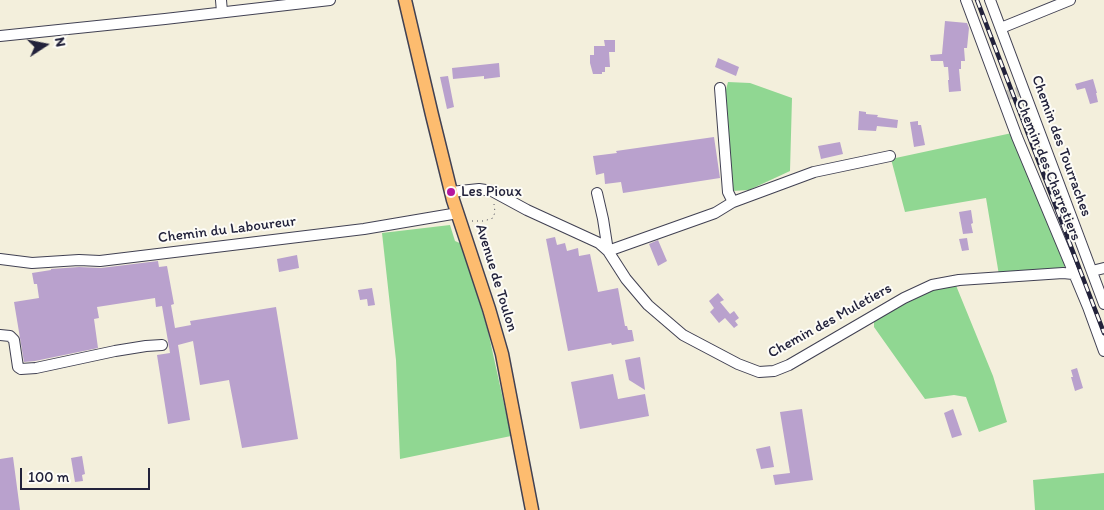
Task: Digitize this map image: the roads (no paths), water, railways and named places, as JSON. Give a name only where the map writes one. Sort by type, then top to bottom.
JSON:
[{"type":"main road","name":"Avenue de Toulon","points":[[405,0],[451,192],[502,354],[532,510]]},
{"type":"street","points":[[221,0],[222,12]]},
{"type":"street","points":[[0,36],[330,0]]},
{"type":"street","name":"Chemin des Charretiers","points":[[966,0],[1017,137],[1088,307],[1104,351]]},
{"type":"street","name":"Chemin des Tourraches","points":[[990,0],[1104,304]]},
{"type":"street","points":[[1001,28],[1070,0]]},
{"type":"street","points":[[720,88],[728,192],[733,202]]},
{"type":"street","points":[[597,193],[604,219],[608,251],[715,213],[733,202],[814,172],[890,156]]},
{"type":"street","name":"Chemin des Muletiers","points":[[451,192],[479,189],[492,191],[599,244],[608,251],[626,279],[648,305],[683,335],[738,364],[758,372],[774,371],[788,365],[904,298],[932,285],[959,280],[1063,273],[1074,274]]},
{"type":"street","name":"Chemin du Laboureur","points":[[0,259],[32,263],[79,260],[100,261],[460,218]]},
{"type":"street","points":[[1092,271],[1104,268]]},
{"type":"street","points":[[0,335],[10,336],[14,340],[18,367],[22,369],[36,368],[115,351],[162,345]]},
{"type":"tunnel","points":[[1002,97],[1024,90]]},
{"type":"railway","points":[[977,0],[1104,333]]},
{"type":"place","name":"Les Pioux","points":[[451,192]]}]
